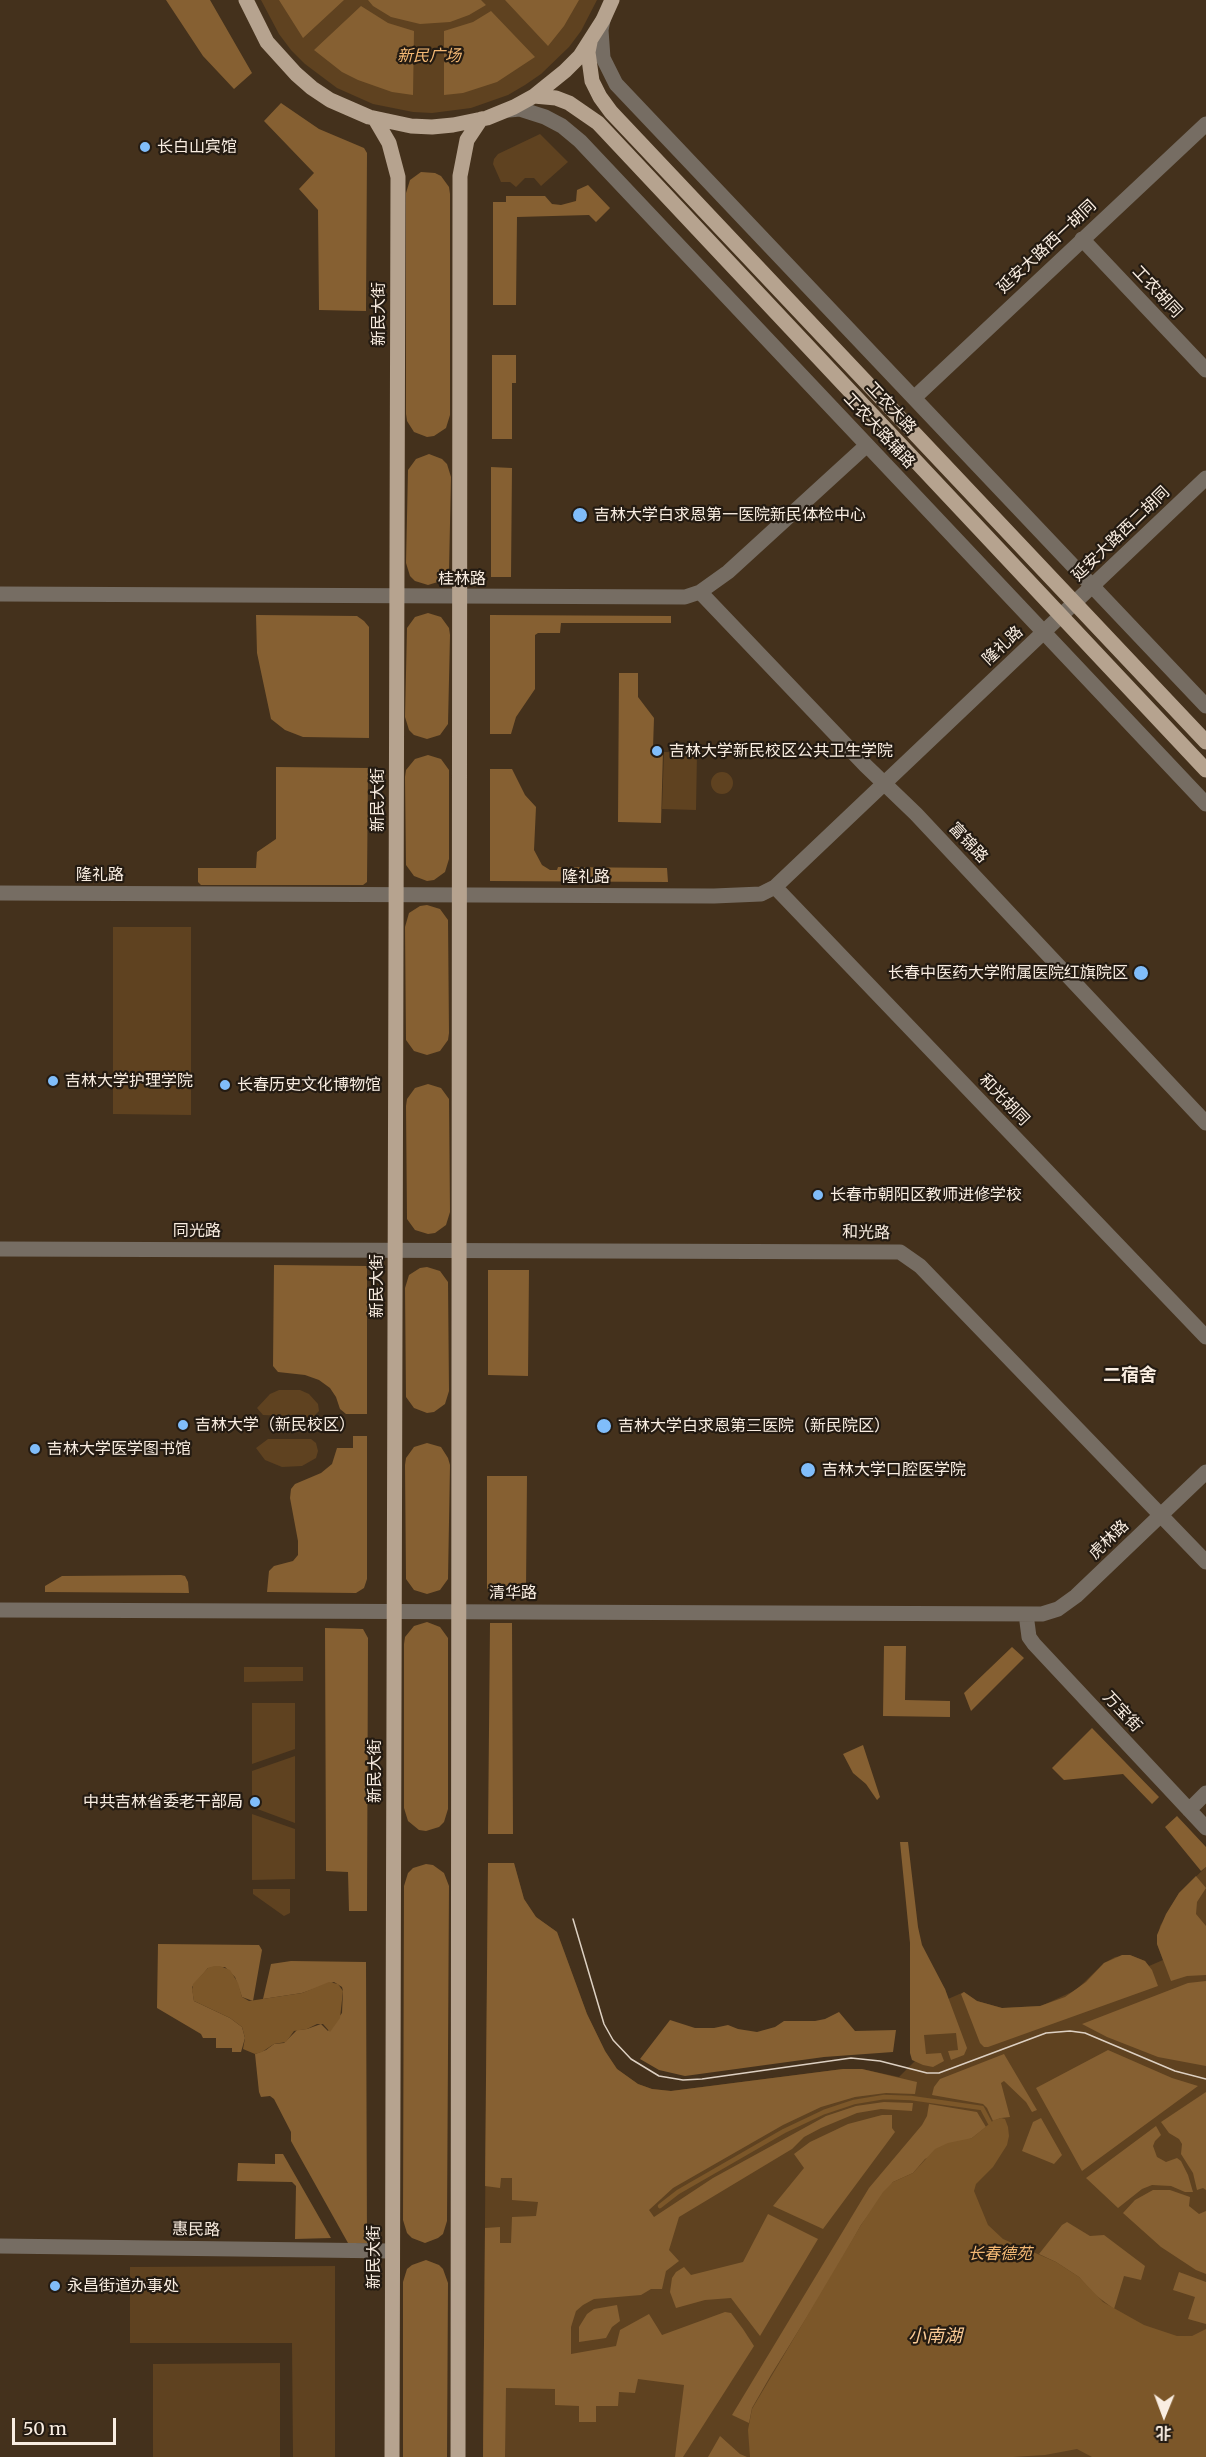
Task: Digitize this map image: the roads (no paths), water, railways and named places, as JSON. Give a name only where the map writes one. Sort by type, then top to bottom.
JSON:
[{"type":"main road","points":[[246,0],[267,42],[296,75],[330,100],[375,119],[411,126],[432,127],[481,119],[508,110],[534,96],[566,71],[590,42],[612,0]]},
{"type":"main road","name":"工农大路","points":[[590,42],[588,52],[592,81],[611,112],[1206,742]]},
{"type":"main road","name":"工农大路","points":[[534,96],[556,98],[569,103],[598,123],[1206,770]]},
{"type":"main road","name":"新民大街","points":[[375,119],[389,143],[398,177],[392,2457]]},
{"type":"main road","points":[[458,2457],[460,176],[467,140],[481,119]]},
{"type":"street","points":[[603,21],[601,30],[603,58],[616,84],[1206,706]]},
{"type":"street","name":"工农大路辅路","points":[[508,110],[520,110],[545,117],[580,141],[1206,804]]},
{"type":"street","name":"延安大路西一胡同","points":[[914,398],[1206,124]]},
{"type":"street","name":"工农胡同","points":[[1082,239],[1206,370]]},
{"type":"street","name":"桂林路","points":[[0,594],[686,597],[700,592],[728,572],[867,445]]},
{"type":"street","name":"延安大路西二胡同","points":[[1061,616],[1206,478]]},
{"type":"street","name":"富锦路","points":[[700,592],[884,782],[1206,1123]]},
{"type":"street","name":"隆礼路","points":[[0,893],[750,896],[775,887],[1061,616]]},
{"type":"street","name":"和光胡同","points":[[775,887],[1206,1337]]},
{"type":"street","name":"同光路","points":[[0,1249],[395,1249]]},
{"type":"street","name":"和光路","points":[[395,1249],[900,1252],[920,1266],[1206,1562]]},
{"type":"street","name":"虎林路","points":[[1026,1614],[1042,1614],[1058,1609],[1076,1596],[1206,1472]]},
{"type":"street","name":"清华路","points":[[0,1610],[1026,1614]]},
{"type":"street","name":"万宝街","points":[[1026,1614],[1026,1627],[1034,1644],[1206,1828]]},
{"type":"street","points":[[1189,1810],[1206,1793]]},
{"type":"street","name":"惠民路","points":[[0,2246],[392,2251]]},
{"type":"water","points":[[214,1966],[230,1970],[238,1983],[242,1997],[249,2001],[302,1993],[329,1982],[338,1984],[343,1991],[340,2018],[330,2032],[323,2024],[317,2024],[307,2029],[294,2031],[286,2042],[274,2044],[255,2054],[243,2049],[245,2038],[242,2027],[230,2018],[194,2001],[193,1984],[208,1968]]},
{"type":"water","name":"小南湖","points":[[1005,2119],[1008,2127],[1007,2145],[993,2167],[976,2184],[974,2191],[988,2225],[1003,2239],[1056,2262],[1079,2277],[1103,2302],[1144,2325],[1177,2336],[1192,2336],[1206,2329],[1206,2457],[1092,2457],[1077,2449],[1045,2455],[1013,2457],[750,2457],[748,2430],[752,2409],[883,2192],[893,2182],[913,2173],[935,2149],[948,2143],[972,2138],[994,2120]]},
{"type":"waterway","points":[[660,2206],[678,2192],[784,2131],[824,2112],[854,2102],[884,2097],[911,2098],[982,2108],[990,2123]]},
{"type":"tram line","points":[[573,1919],[604,2024],[613,2040],[631,2059],[659,2076],[683,2080],[702,2079],[851,2058],[880,2061],[927,2073],[939,2073],[1046,2033],[1070,2031],[1085,2033],[1175,2071],[1206,2079]]},
{"type":"place","name":"长白山宾馆","points":[[145,147]]},
{"type":"place","name":"吉林大学白求恩第一医院新民体检中心","points":[[580,515]]},
{"type":"place","name":"吉林大学新民校区公共卫生学院","points":[[657,751]]},
{"type":"place","name":"长春中医药大学附属医院红旗院区","points":[[1141,973]]},
{"type":"place","name":"吉林大学护理学院","points":[[53,1081]]},
{"type":"place","name":"长春历史文化博物馆","points":[[225,1085]]},
{"type":"place","name":"长春市朝阳区教师进修学校","points":[[818,1195]]},
{"type":"place","name":"吉林大学（新民校区）","points":[[183,1425]]},
{"type":"place","name":"吉林大学白求恩第三医院（新民院区）","points":[[604,1426]]},
{"type":"place","name":"吉林大学医学图书馆","points":[[35,1449]]},
{"type":"place","name":"吉林大学口腔医学院","points":[[808,1470]]},
{"type":"place","name":"中共吉林省委老干部局","points":[[255,1802]]},
{"type":"place","name":"永昌街道办事处","points":[[55,2286]]},
{"type":"district","name":"二宿舍","points":[[1130,1376]]},
{"type":"park label","name":"新民广场","points":[[429,56]]},
{"type":"park label","name":"长春德苑","points":[[1000,2254]]}]
